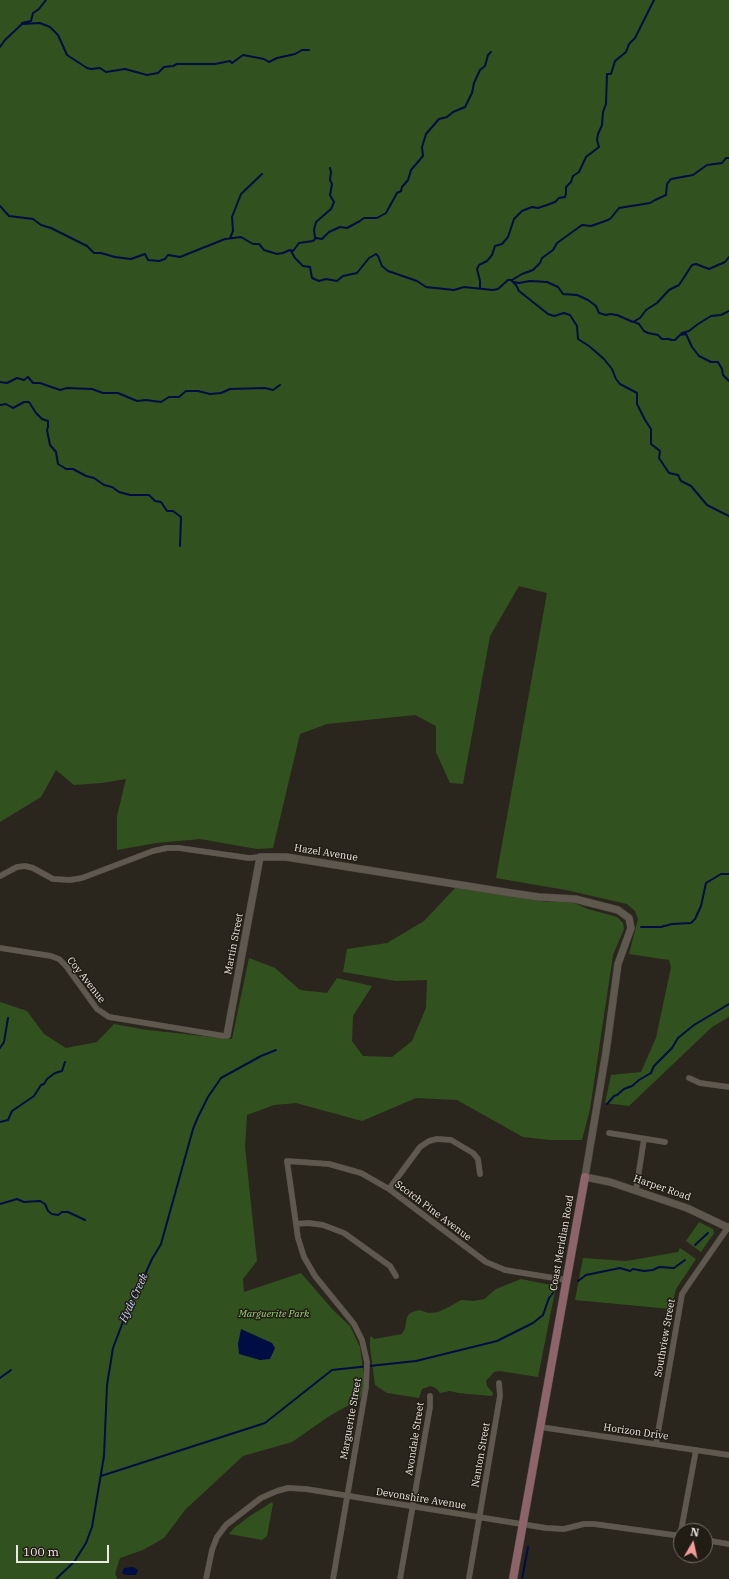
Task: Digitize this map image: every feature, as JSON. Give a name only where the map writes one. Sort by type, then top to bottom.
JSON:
[{"type":"main road","name":"Coast Meridian Road","points":[[513,1579],[584,1177]]},
{"type":"street","name":"Hazel Avenue","points":[[0,876],[17,867],[29,867],[48,878],[64,881],[82,878],[161,849],[179,848],[243,857],[286,857],[538,897],[575,899],[610,907],[625,914]]},
{"type":"street","name":"Martin Street","points":[[227,1035],[260,857]]},
{"type":"street","name":"Coast Meridian Road","points":[[584,1177],[606,1052],[618,964],[631,928],[630,920],[625,914]]},
{"type":"street","name":"Coy Avenue","points":[[0,948],[51,956],[59,960],[66,966],[97,1009],[109,1017],[224,1036],[227,1035]]},
{"type":"street","points":[[689,1078],[700,1083],[729,1087]]},
{"type":"street","points":[[609,1134],[666,1142]]},
{"type":"street","points":[[389,1189],[420,1146],[437,1139],[451,1140],[473,1153],[478,1159],[480,1174]]},
{"type":"street","points":[[636,1190],[644,1139]]},
{"type":"street","name":"Scotch Pine Avenue","points":[[287,1161],[320,1163],[343,1167],[367,1176],[389,1189],[486,1262],[506,1270],[566,1280]]},
{"type":"street","name":"Marguerite Street","points":[[287,1161],[296,1224],[302,1251],[310,1270],[352,1321],[361,1336],[365,1349],[368,1375],[333,1579]]},
{"type":"street","name":"Harper Road","points":[[584,1177],[607,1181],[636,1190],[687,1208],[729,1227]]},
{"type":"street","points":[[296,1224],[308,1223],[323,1225],[344,1233],[392,1268],[396,1276]]},
{"type":"street","name":"Southview Street","points":[[656,1444],[682,1294],[729,1227]]},
{"type":"street","name":"Nanton Street","points":[[469,1578],[500,1396],[499,1383]]},
{"type":"street","name":"Avondale Street","points":[[400,1579],[430,1407],[430,1396]]},
{"type":"street","name":"Horizon Drive","points":[[540,1427],[696,1450],[729,1453]]},
{"type":"street","points":[[683,1523],[696,1450]]},
{"type":"street","name":"Devonshire Avenue","points":[[206,1579],[212,1550],[219,1534],[230,1521],[261,1498],[277,1491],[294,1488],[413,1506],[523,1525],[559,1529],[584,1524],[598,1524],[673,1533]]},
{"type":"street","points":[[713,1541],[729,1544]]},
{"type":"green space","points":[[0,0],[729,0],[729,1017],[712,1027],[629,1106],[605,1103],[611,1075],[641,1072],[656,1038],[671,967],[669,960],[629,954],[638,919],[635,911],[627,904],[566,890],[496,878],[547,593],[519,586],[490,636],[463,784],[450,783],[436,752],[436,726],[415,715],[327,724],[300,734],[273,848],[257,849],[200,839],[156,843],[117,850],[117,816],[126,779],[102,783],[74,785],[56,770],[41,797],[0,822]]},
{"type":"green space","name":"Marguerite Park","points":[[456,887],[547,902],[572,902],[588,909],[617,917],[623,923],[624,929],[613,955],[590,1109],[582,1140],[550,1140],[523,1137],[457,1100],[416,1098],[362,1121],[296,1103],[274,1105],[247,1115],[245,1147],[257,1261],[243,1279],[244,1292],[301,1273],[333,1310],[350,1326],[360,1347],[365,1384],[360,1399],[331,1415],[292,1442],[243,1456],[185,1510],[164,1538],[143,1550],[120,1558],[115,1574],[118,1579],[0,1579],[0,1002],[27,1011],[44,1034],[66,1048],[97,1042],[114,1024],[147,1030],[232,1039],[249,958],[275,968],[300,990],[327,993],[337,978],[372,986],[353,1016],[352,1041],[363,1056],[392,1057],[412,1041],[426,1008],[427,980],[396,981],[343,972],[347,949],[387,943],[424,921]]},
{"type":"green space","points":[[699,1222],[713,1229],[714,1233],[701,1252],[686,1241]]},
{"type":"green space","points":[[680,1248],[696,1259],[676,1289],[671,1309],[575,1300],[583,1258],[626,1261],[678,1252]]},
{"type":"green space","points":[[521,1279],[556,1286],[538,1377],[500,1371],[494,1372],[486,1381],[487,1386],[493,1393],[492,1396],[450,1391],[440,1393],[436,1388],[430,1386],[422,1389],[419,1398],[387,1393],[375,1385],[370,1347],[371,1336],[374,1339],[402,1334],[407,1317],[410,1313],[419,1310],[429,1313],[438,1312],[461,1300],[474,1301],[484,1299],[496,1289]]},
{"type":"green space","points":[[272,1502],[273,1504],[267,1536],[262,1540],[229,1534],[234,1528],[250,1516]]},
{"type":"shaded area","points":[[241,1329],[272,1343],[275,1348],[270,1359],[260,1360],[239,1354],[238,1344]]},
{"type":"shaded area","points":[[133,1567],[138,1570],[136,1575],[126,1575],[122,1573],[124,1568]]},
{"type":"waterway","points":[[22,23],[31,21],[33,13],[39,9],[46,0]]},
{"type":"waterway","points":[[480,288],[477,269],[479,265],[487,261],[492,255],[495,246],[502,244],[508,237],[514,219],[522,211],[532,207],[538,208],[555,202],[559,198],[565,197],[566,187],[571,182],[573,176],[579,172],[586,157],[599,147],[597,140],[602,125],[603,112],[606,104],[607,74],[611,74],[615,61],[626,52],[629,44],[635,38],[654,0]]},
{"type":"waterway","points":[[0,47],[5,40],[22,24],[40,23],[50,27],[58,35],[67,55],[87,68],[100,68],[106,72],[125,69],[147,75],[158,73],[164,67],[177,64],[215,64],[230,61],[232,63],[243,55],[264,59],[269,62],[277,58],[295,54],[302,50],[309,50]]},
{"type":"waterway","points":[[226,239],[241,237],[253,244],[259,244],[264,250],[277,254],[290,250],[293,251],[299,243],[313,241],[316,238],[322,239],[329,232],[340,227],[347,228],[364,218],[377,218],[386,213],[397,193],[401,191],[402,187],[408,180],[411,170],[423,156],[422,147],[426,134],[439,119],[447,117],[453,112],[465,107],[472,93],[474,83],[480,70],[485,66],[488,55],[491,52]]},
{"type":"waterway","points":[[291,251],[295,258],[303,266],[310,267],[312,278],[319,281],[326,279],[337,281],[343,276],[357,273],[369,258],[376,254],[382,266],[388,271],[417,281],[426,287],[454,290],[464,287],[493,290],[498,289],[508,280],[512,280],[533,270],[540,263],[542,258],[553,250],[557,243],[582,225],[591,226],[608,220],[619,208],[650,203],[666,195],[667,184],[671,179],[693,175],[707,165],[722,163],[726,158],[729,158]]},
{"type":"waterway","points":[[315,238],[314,230],[316,222],[331,209],[334,202],[330,195],[332,184],[330,180],[330,168]]},
{"type":"waterway","points":[[230,238],[233,231],[232,217],[241,194],[262,174]]},
{"type":"waterway","points":[[0,206],[9,216],[33,219],[41,225],[51,228],[87,246],[94,253],[101,253],[115,257],[131,259],[145,254],[148,260],[159,261],[165,259],[168,255],[180,257],[225,239]]},
{"type":"waterway","points":[[514,282],[547,282],[558,287],[563,294],[577,295],[588,300],[596,306],[599,313],[606,315],[617,315],[633,322],[640,318],[646,310],[657,303],[669,290],[679,285],[692,265],[696,264],[709,269],[725,262],[729,257]]},
{"type":"waterway","points":[[511,280],[519,291],[548,314],[554,316],[564,313],[570,315],[577,326],[578,339],[604,359],[612,369],[620,384],[637,393],[637,404],[651,429],[651,444],[660,451],[659,458],[669,473],[678,475],[681,481],[691,486],[707,505],[729,516]]},
{"type":"waterway","points":[[634,322],[639,324],[644,331],[648,333],[658,335],[662,339],[675,340],[682,333],[689,331],[711,316],[721,315],[729,311]]},
{"type":"waterway","points":[[680,335],[686,334],[692,347],[699,356],[711,362],[718,362],[722,369],[723,375],[729,381]]},
{"type":"waterway","points":[[0,382],[7,383],[17,378],[24,380],[28,377],[33,383],[40,383],[60,390],[67,388],[92,389],[103,393],[118,393],[137,401],[146,400],[161,402],[169,397],[179,397],[186,391],[198,391],[210,394],[221,393],[230,389],[265,388],[273,390],[280,385]]},
{"type":"waterway","points":[[0,405],[6,404],[13,408],[24,402],[29,402],[36,413],[42,419],[48,421],[47,430],[50,445],[56,452],[58,464],[66,469],[73,469],[86,476],[94,478],[104,485],[112,487],[119,492],[130,495],[149,495],[155,501],[161,502],[167,511],[173,511],[181,517],[180,546]]},
{"type":"waterway","name":"Hyde Creek","points":[[641,927],[661,927],[672,924],[691,923],[695,919],[701,906],[706,883],[721,874],[729,874]]},
{"type":"waterway","points":[[607,1104],[614,1096],[651,1073],[654,1066],[672,1048],[678,1038],[694,1025],[729,1004]]},
{"type":"waterway","points":[[0,1048],[4,1042],[8,1018]]},
{"type":"waterway","name":"Hyde Creek","points":[[56,1579],[74,1562],[86,1543],[92,1527],[104,1456],[107,1385],[113,1348],[132,1298],[161,1244],[193,1129],[208,1097],[221,1078],[261,1056],[276,1050]]},
{"type":"waterway","points":[[0,1122],[8,1120],[12,1111],[34,1096],[47,1079],[55,1073],[62,1071],[65,1062]]},
{"type":"waterway","points":[[0,1204],[17,1199],[24,1202],[40,1201],[45,1204],[48,1211],[52,1214],[58,1215],[62,1212],[68,1212],[85,1220]]},
{"type":"waterway","points":[[695,1245],[708,1233]]},
{"type":"waterway","points":[[578,1281],[586,1275],[620,1268],[630,1271],[633,1269],[644,1271],[653,1270],[659,1267],[674,1268],[685,1260]]},
{"type":"waterway","points":[[101,1476],[265,1423],[332,1370],[416,1361],[497,1341],[533,1323],[543,1315],[549,1298],[553,1293]]},
{"type":"waterway","points":[[0,1378],[11,1370]]},
{"type":"waterway","points":[[522,1579],[528,1547]]}]
